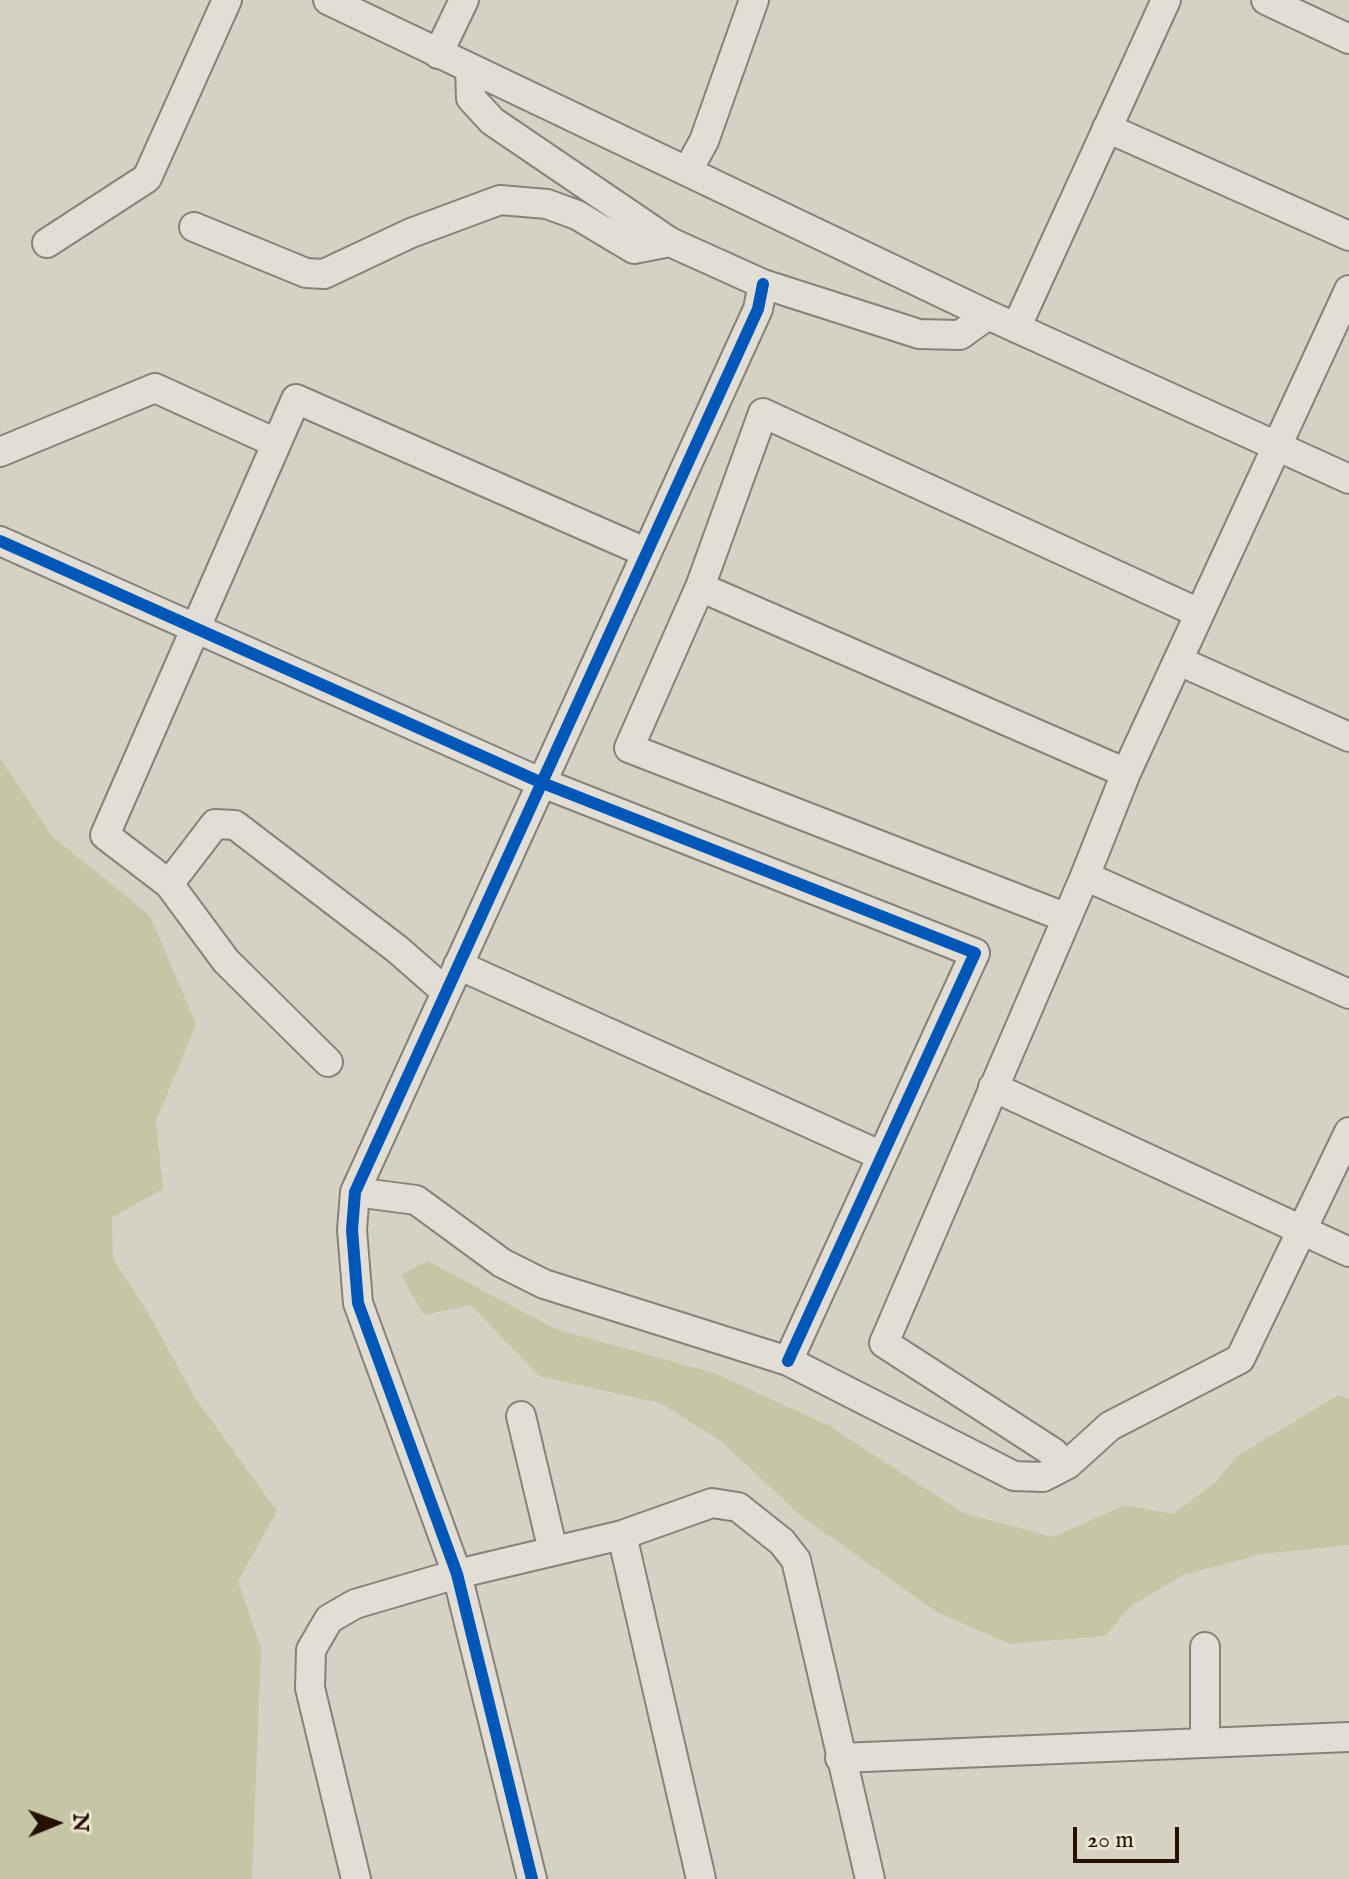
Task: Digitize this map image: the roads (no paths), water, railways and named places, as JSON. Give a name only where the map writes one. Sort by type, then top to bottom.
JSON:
[{"type":"street","points":[[47,243],[147,178],[227,0]]},
{"type":"street","points":[[328,0],[988,315],[1349,479]]},
{"type":"street","points":[[438,54],[464,0]]},
{"type":"street","points":[[688,170],[704,141],[754,0]]},
{"type":"street","points":[[1016,328],[1166,0]]},
{"type":"street","points":[[1266,0],[1349,39]]},
{"type":"street","points":[[470,69],[471,98],[492,121],[670,242],[763,284],[919,334],[960,335],[988,315]]},
{"type":"street","points":[[1107,128],[1349,236]]},
{"type":"street","points":[[194,227],[306,273],[324,274],[411,233],[500,200],[547,204],[577,215],[634,249],[670,242]]},
{"type":"street","points":[[532,1879],[457,1574],[358,1303],[352,1230],[355,1192],[758,309],[763,284]]},
{"type":"street","points":[[1062,1467],[1054,1453],[884,1343],[1085,876],[1126,773],[1349,290]]},
{"type":"street","points":[[0,452],[155,388],[276,443]]},
{"type":"street","points":[[328,1062],[226,961],[169,884],[105,835],[296,399],[645,552]]},
{"type":"street","points":[[1067,918],[629,748],[700,587],[763,413],[1199,613]]},
{"type":"street","points":[[0,541],[540,782],[975,953],[788,1361]]},
{"type":"street","points":[[700,587],[1126,773]]},
{"type":"street","points":[[1179,661],[1349,737]]},
{"type":"street","points":[[169,884],[215,824],[235,825],[397,949],[445,991]]},
{"type":"street","points":[[1085,876],[1349,994]]},
{"type":"street","points":[[458,965],[882,1156]]},
{"type":"street","points":[[993,1087],[1349,1252]]},
{"type":"street","points":[[355,1192],[416,1200],[502,1263],[544,1284],[788,1361],[1014,1476],[1043,1477],[1062,1467],[1110,1426],[1240,1359],[1349,1132]]},
{"type":"street","points":[[521,1416],[553,1551]]},
{"type":"street","points":[[356,1879],[310,1688],[311,1650],[329,1619],[355,1604],[457,1574],[622,1535],[712,1503],[738,1507],[782,1542],[796,1560],[870,1879]]},
{"type":"street","points":[[622,1535],[701,1879]]},
{"type":"street","points":[[1205,1647],[1205,1743]]},
{"type":"street","points":[[840,1758],[1349,1737]]}]
